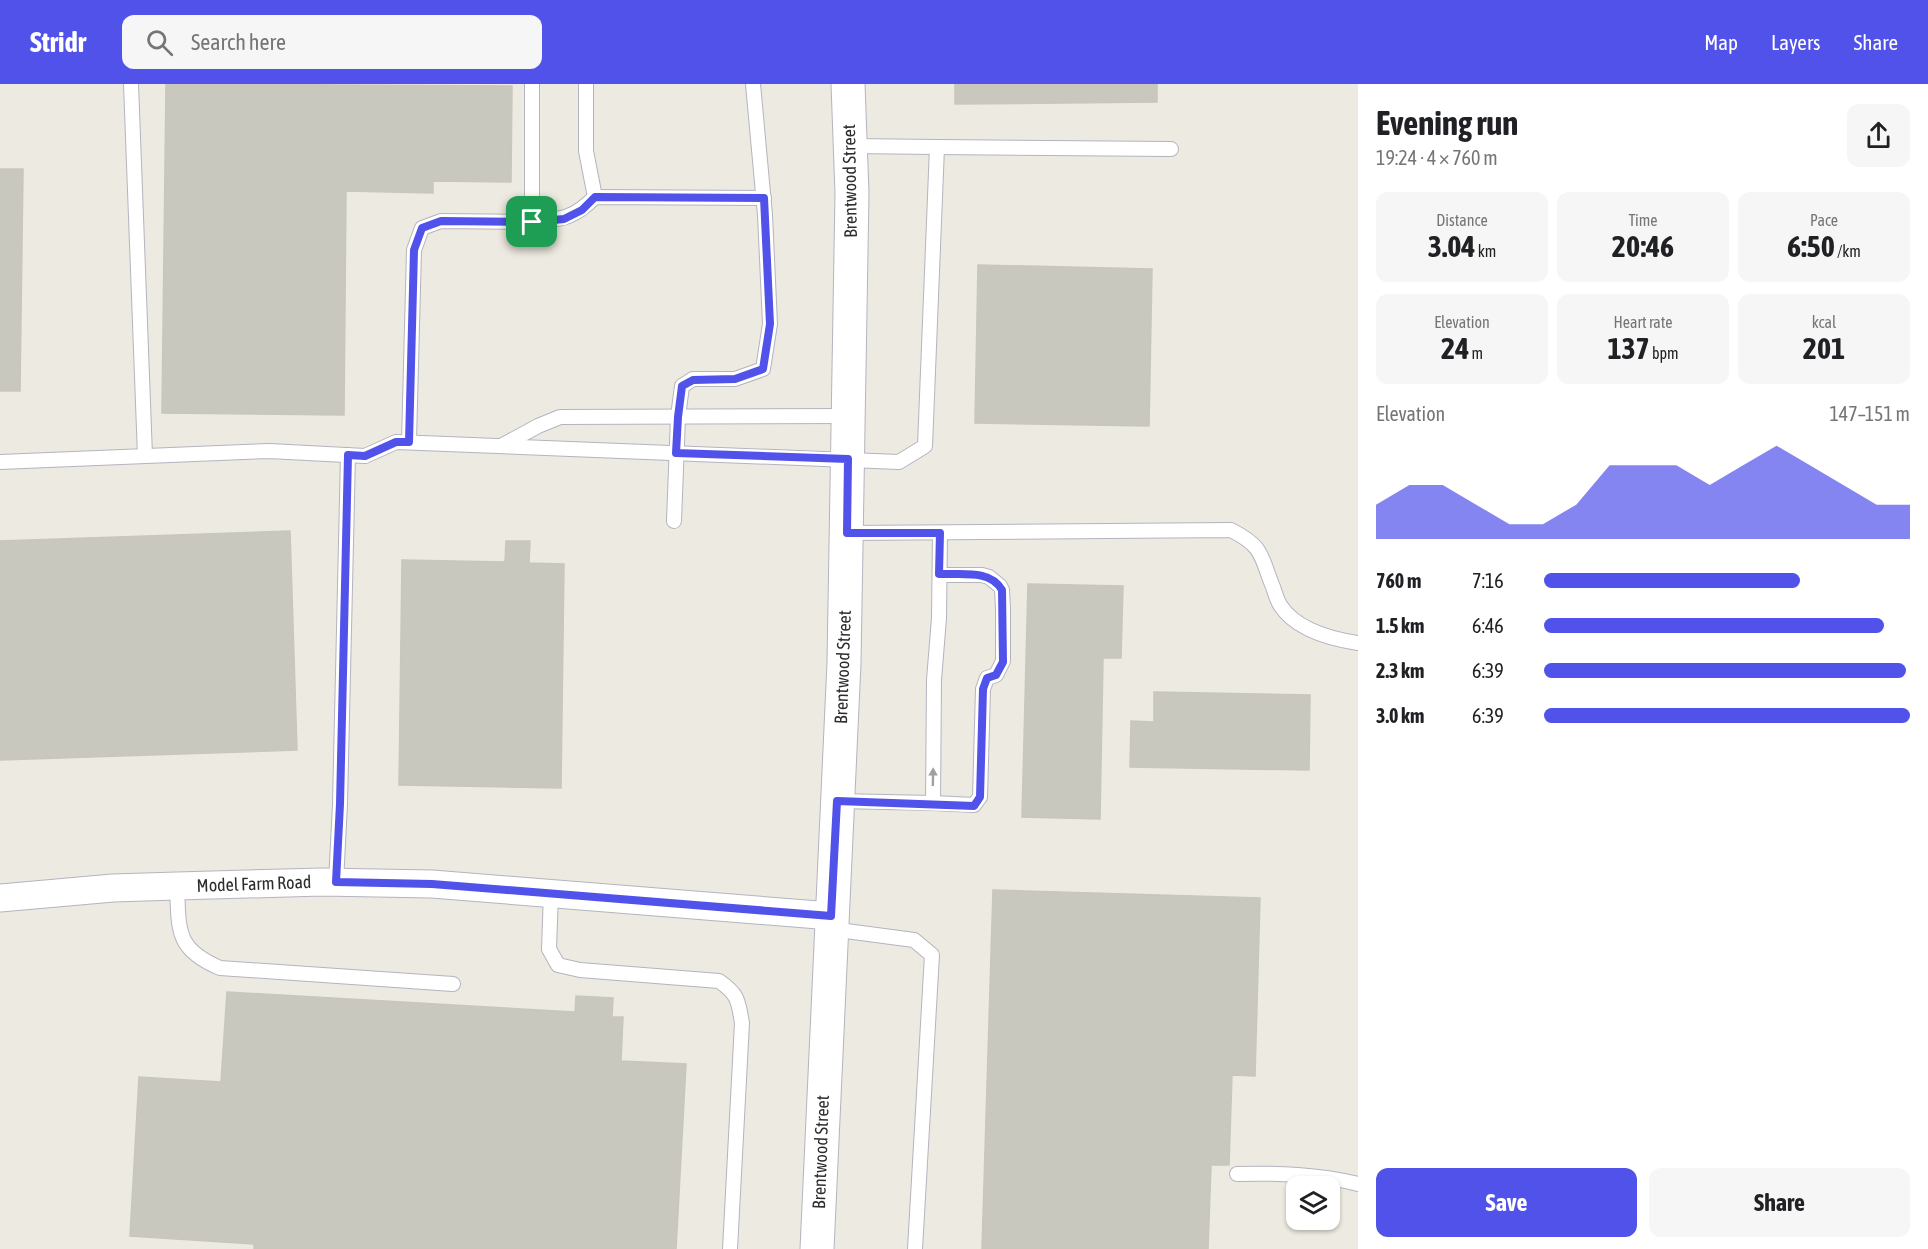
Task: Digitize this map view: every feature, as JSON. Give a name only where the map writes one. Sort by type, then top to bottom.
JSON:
[{"type":"main road","name":"Brentwood Street","points":[[817,1249],[844,663],[852,193],[848,84]]},
{"type":"street","name":"Model Farm Road","points":[[0,897],[113,888],[177,886],[336,882],[432,884],[551,893],[831,922]]},
{"type":"lane","points":[[130,84],[145,456]]},
{"type":"lane","points":[[532,84],[532,222]]},
{"type":"lane","points":[[586,84],[586,151],[595,197]]},
{"type":"lane","points":[[674,521],[678,417],[682,386],[693,380],[735,379],[763,369],[770,324],[764,198],[753,84]]},
{"type":"lane","points":[[851,147],[1171,148]]},
{"type":"lane","points":[[0,462],[268,451],[365,456],[396,442],[899,462],[925,446],[937,147]]},
{"type":"lane","points":[[409,442],[414,250],[422,228],[441,221],[532,222],[564,219],[582,210],[595,197],[764,198]]},
{"type":"lane","points":[[501,446],[560,417],[849,416]]},
{"type":"lane","points":[[336,882],[340,804],[348,455]]},
{"type":"lane","points":[[847,533],[1231,530],[1247,538],[1261,552],[1280,605],[1292,618],[1331,639],[1358,643]]},
{"type":"lane","points":[[933,803],[934,680],[939,618],[940,533]]},
{"type":"lane","points":[[837,801],[974,806],[980,797],[983,689],[987,678],[996,675],[1003,662],[1002,590],[989,577],[982,575],[939,574]]},
{"type":"lane","points":[[177,886],[179,927],[183,941],[204,961],[220,968],[453,984]]},
{"type":"lane","points":[[551,893],[549,949],[558,965],[580,970],[719,981],[732,990],[738,1003],[742,1023],[730,1249]]},
{"type":"lane","points":[[831,922],[914,940],[932,955],[915,1249]]},
{"type":"lane","points":[[1237,1174],[1311,1175],[1358,1184]]},
{"type":"building","points":[[166,84],[512,86],[511,182],[433,181],[433,193],[346,191],[344,415],[162,413]]},
{"type":"building","points":[[955,84],[1157,84],[1157,102],[955,104]]},
{"type":"building","points":[[0,169],[23,169],[20,391],[0,391]]},
{"type":"building","points":[[978,265],[1152,269],[1149,426],[975,423]]},
{"type":"building","points":[[290,531],[297,750],[0,760],[0,541]]},
{"type":"building","points":[[506,541],[530,541],[529,563],[564,564],[561,788],[399,785],[402,560],[505,562]]},
{"type":"building","points":[[1028,584],[1123,586],[1121,658],[1103,658],[1100,819],[1022,817]]},
{"type":"building","points":[[1154,692],[1310,695],[1309,770],[1130,767],[1131,721],[1154,722]]},
{"type":"building","points":[[993,890],[1260,898],[1255,1076],[1232,1075],[1229,1165],[1211,1165],[1208,1249],[982,1249]]},
{"type":"building","points":[[227,992],[575,1012],[576,996],[613,998],[612,1017],[623,1017],[621,1061],[686,1064],[676,1249],[254,1249],[254,1244],[130,1236],[139,1077],[221,1082]]},
{"type":"route","points":[[595,197],[764,198],[770,324],[763,369],[735,379],[693,380],[682,386],[676,453],[848,459],[847,533],[940,533],[939,574],[982,575],[995,581],[1002,590],[1003,662],[996,675],[987,678],[983,689],[980,797],[974,806],[837,801],[831,916],[432,884],[336,882],[340,804],[348,455],[365,456],[396,442],[409,442],[414,250],[422,228],[441,221],[532,222],[564,219],[582,210],[595,197]]}]
